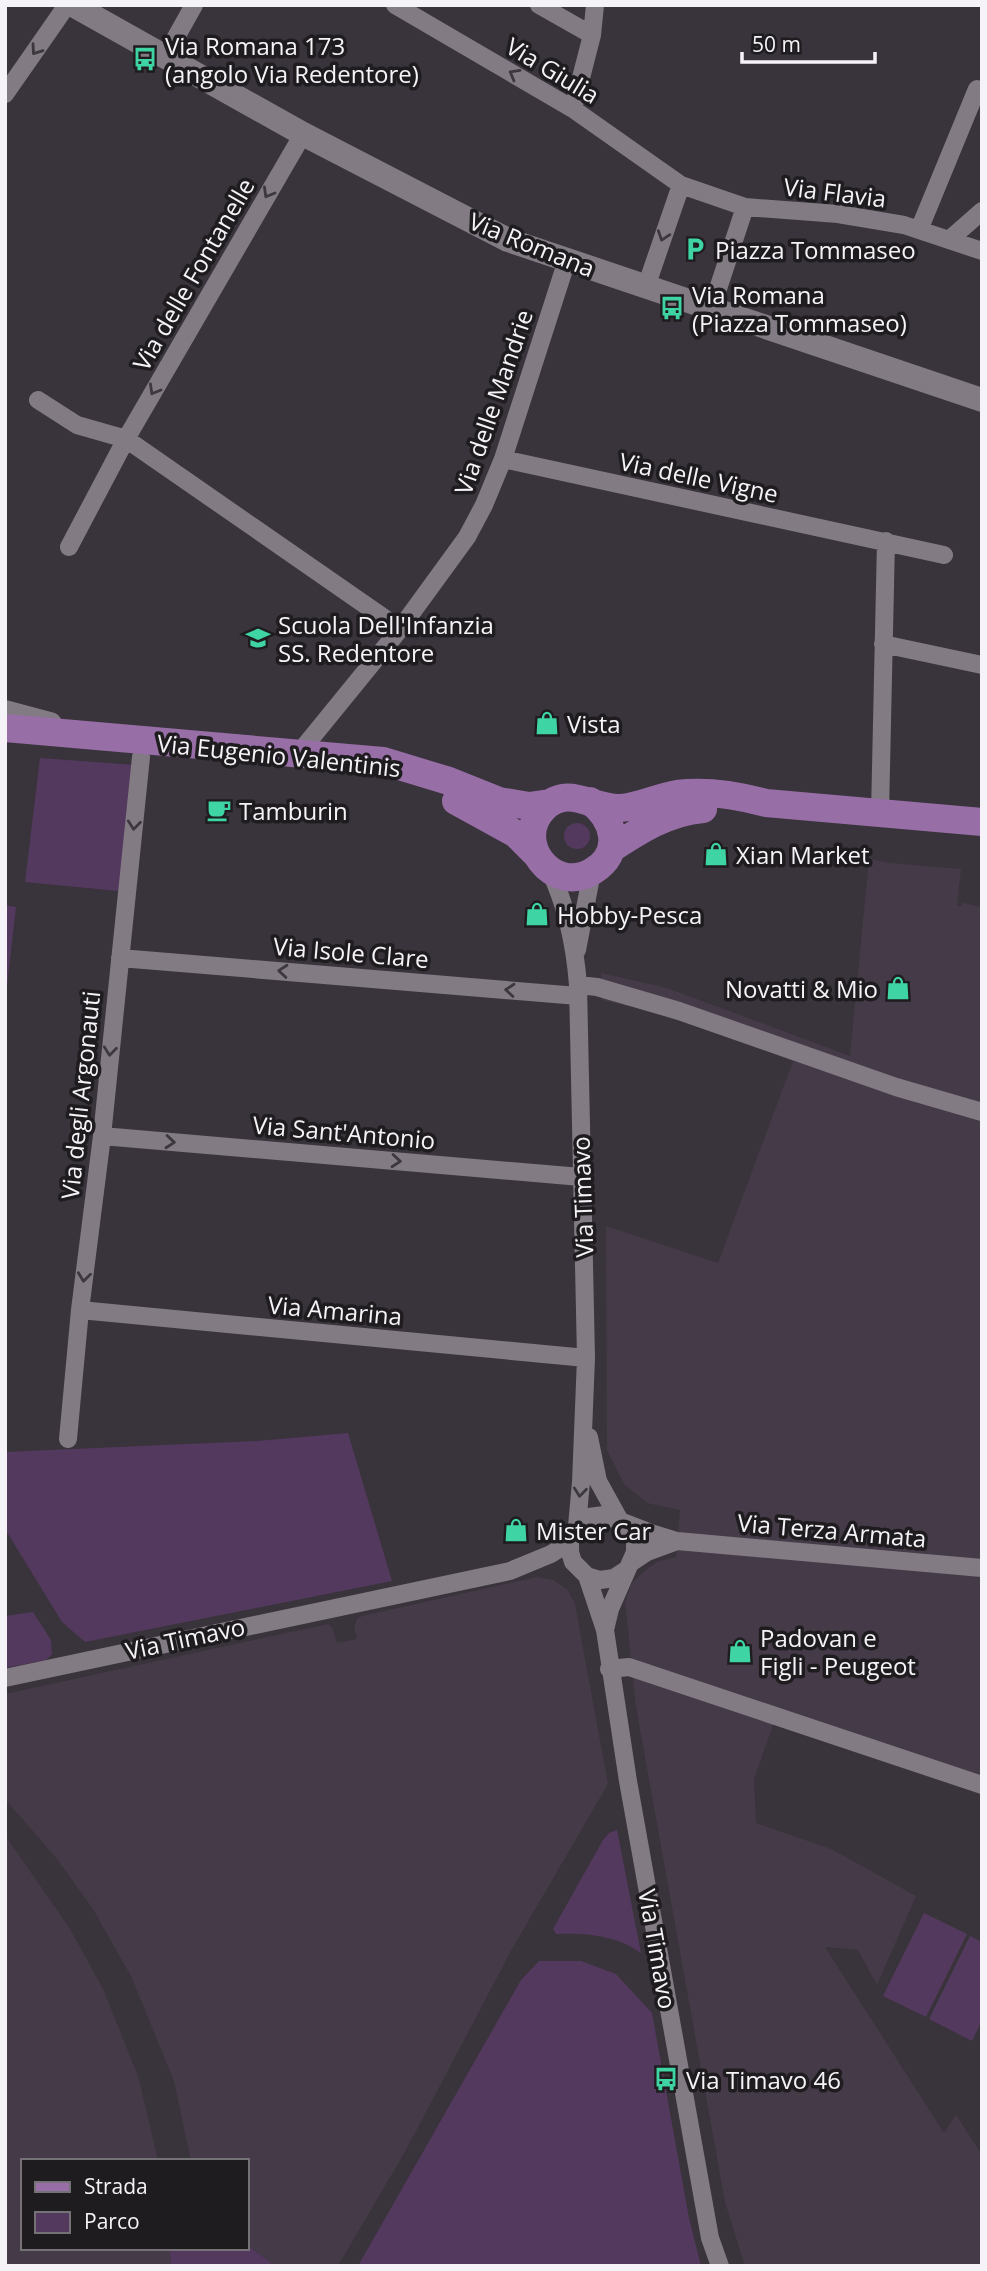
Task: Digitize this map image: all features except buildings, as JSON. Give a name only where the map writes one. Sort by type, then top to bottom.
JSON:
[{"type":"main road","points":[[5,727],[90,744]]},
{"type":"main road","points":[[5,744],[90,744]]},
{"type":"main road","name":"Via Eugenio Valentinis","points":[[90,744],[299,753],[383,761],[449,780],[499,802],[528,806],[550,803]]},
{"type":"main road","name":"Via Eugenio Valentinis","points":[[90,744],[141,757],[297,770],[403,783],[446,796],[516,834],[542,862]]},
{"type":"main road","points":[[550,803],[570,797],[618,808],[676,794],[708,793],[738,796],[766,803],[982,822]]},
{"type":"main road","points":[[590,801],[602,810],[609,821],[611,849]]},
{"type":"main road","name":"Via Timavo","points":[[542,862],[532,831],[535,820],[550,803]]},
{"type":"main road","name":"Via Timavo","points":[[592,872],[603,863],[611,849],[643,828],[681,812],[766,803]]},
{"type":"main road","points":[[542,862],[564,877],[578,877],[592,872]]},
{"type":"street","name":"Via Romana","points":[[70,5],[303,134],[508,240],[982,400]]},
{"type":"street","points":[[5,94],[70,5]]},
{"type":"street","points":[[165,57],[194,5]]},
{"type":"street","name":"Via Giulia","points":[[395,5],[573,109],[681,185]]},
{"type":"street","points":[[539,5],[592,36]]},
{"type":"street","points":[[573,109],[592,36],[595,5]]},
{"type":"street","points":[[919,230],[977,89]]},
{"type":"street","name":"Via delle Fontanelle","points":[[69,547],[126,439],[303,134]]},
{"type":"street","points":[[646,287],[681,185],[745,207],[711,310]]},
{"type":"street","name":"Via Flavia","points":[[745,207],[838,214],[904,225],[982,251]]},
{"type":"street","points":[[949,240],[982,211]]},
{"type":"street","name":"Via delle Mandrie","points":[[299,753],[400,629],[467,537],[503,459],[567,260]]},
{"type":"street","points":[[38,400],[77,425],[126,439],[400,629]]},
{"type":"street","name":"Via delle Vigne","points":[[503,459],[944,555]]},
{"type":"street","points":[[880,813],[886,541]]},
{"type":"street","points":[[883,644],[982,665]]},
{"type":"street","name":"Via Eugenio Valentinis","points":[[5,712],[90,744]]},
{"type":"street","name":"Via degli Argonauti","points":[[68,1439],[141,757]]},
{"type":"street","name":"Via Timavo","points":[[542,862],[561,894],[575,957],[578,990],[586,1358],[581,1482],[573,1562],[583,1573],[605,1630],[609,1669],[707,2224],[720,2266]]},
{"type":"street","name":"Via Timavo","points":[[575,957],[592,872]]},
{"type":"street","name":"Via Isole Clare","points":[[120,958],[578,990]]},
{"type":"street","points":[[578,990],[597,987],[679,1011],[896,1087],[982,1112]]},
{"type":"street","name":"Via Sant'Antonio","points":[[102,1136],[581,1177]]},
{"type":"street","name":"Via Amarina","points":[[80,1310],[586,1358]]},
{"type":"street","name":"Via Timavo","points":[[584,1410],[598,1481],[635,1541],[635,1552],[605,1630]]},
{"type":"street","points":[[529,1564],[551,1554],[589,1517],[604,1514],[622,1521]]},
{"type":"street","name":"Via Terza Armata","points":[[622,1521],[677,1541],[982,1568]]},
{"type":"street","name":"Via Terza Armata","points":[[629,1566],[647,1552],[677,1541]]},
{"type":"street","points":[[529,1564],[583,1573],[600,1580],[614,1578],[629,1566]]},
{"type":"street","name":"Via Timavo","points":[[5,1678],[510,1571],[529,1564]]},
{"type":"street","points":[[609,1669],[629,1667],[982,1785]]},
{"type":"shaded area","points":[[869,859],[961,869],[957,906],[962,906],[962,903],[982,907],[982,1777],[779,1708],[754,1779],[756,1823],[831,1849],[916,1896],[877,1985],[858,1950],[825,1947],[944,2133],[956,2115],[982,2155],[982,2266],[745,2266],[725,2202],[636,1707],[625,1602],[632,1583],[648,1568],[659,1561],[676,1557],[680,1510],[647,1503],[624,1484],[607,1450],[606,1226],[718,1263],[793,1061],[672,1016],[602,1000],[601,973],[667,988],[850,1056]]},
{"type":"shaded area","points":[[537,1577],[553,1580],[568,1590],[575,1604],[608,1784],[512,1949],[406,2150],[338,2266],[275,2266],[248,2246],[248,2159],[191,2159],[174,2081],[131,1976],[93,1909],[57,1859],[5,1799],[5,1694],[328,1624],[332,1627],[337,1643],[357,1639],[354,1626],[362,1616]]},
{"type":"shaded area","points":[[5,1835],[70,1929],[103,1989],[139,2079],[158,2159],[21,2159],[21,2250],[170,2250],[171,2266],[5,2266]]},
{"type":"green space","points":[[40,758],[135,765],[118,891],[25,882]]},
{"type":"green space","points":[[577,823],[586,827],[590,836],[586,845],[577,849],[568,845],[564,836],[568,827]]},
{"type":"green space","points":[[5,905],[16,907],[5,1004]]},
{"type":"green space","points":[[348,1433],[392,1581],[85,1642],[62,1622],[5,1529],[5,1452],[257,1441]]},
{"type":"green space","points":[[33,1612],[51,1640],[52,1654],[46,1660],[5,1668],[5,1616]]},
{"type":"green space","points":[[617,1830],[641,1953],[611,1939],[556,1934],[553,1929],[603,1840],[609,1833]]},
{"type":"green space","points":[[924,1913],[967,1934],[926,2017],[883,1996]]},
{"type":"green space","points":[[970,1936],[982,1942],[982,2020],[972,2041],[929,2019]]},
{"type":"green space","points":[[539,1961],[581,1961],[616,1974],[652,2013],[689,2218],[701,2266],[358,2266],[521,1980]]},
{"type":"green space","points":[[248,2246],[275,2266],[171,2266],[170,2250],[248,2250]]},
{"type":"place","name":"Via Romana 173 (angolo Via Redentore)","points":[[145,59]]},
{"type":"place","name":"Piazza Tommaseo","points":[[695,249]]},
{"type":"place","name":"Via Romana (Piazza Tommaseo)","points":[[672,308]]},
{"type":"place","name":"Scuola Dell'Infanzia SS. Redentore","points":[[258,638]]},
{"type":"place","name":"Vista","points":[[547,723]]},
{"type":"place","name":"Tamburin","points":[[219,810]]},
{"type":"place","name":"Xian Market","points":[[716,854]]},
{"type":"place","name":"Hobby-Pesca","points":[[537,914]]},
{"type":"place","name":"Novatti & Mio","points":[[898,988]]},
{"type":"place","name":"Mister Car","points":[[516,1530]]},
{"type":"place","name":"Padovan e Figli - Peugeot","points":[[740,1651]]},
{"type":"place","name":"Via Timavo 46","points":[[666,2079]]}]
